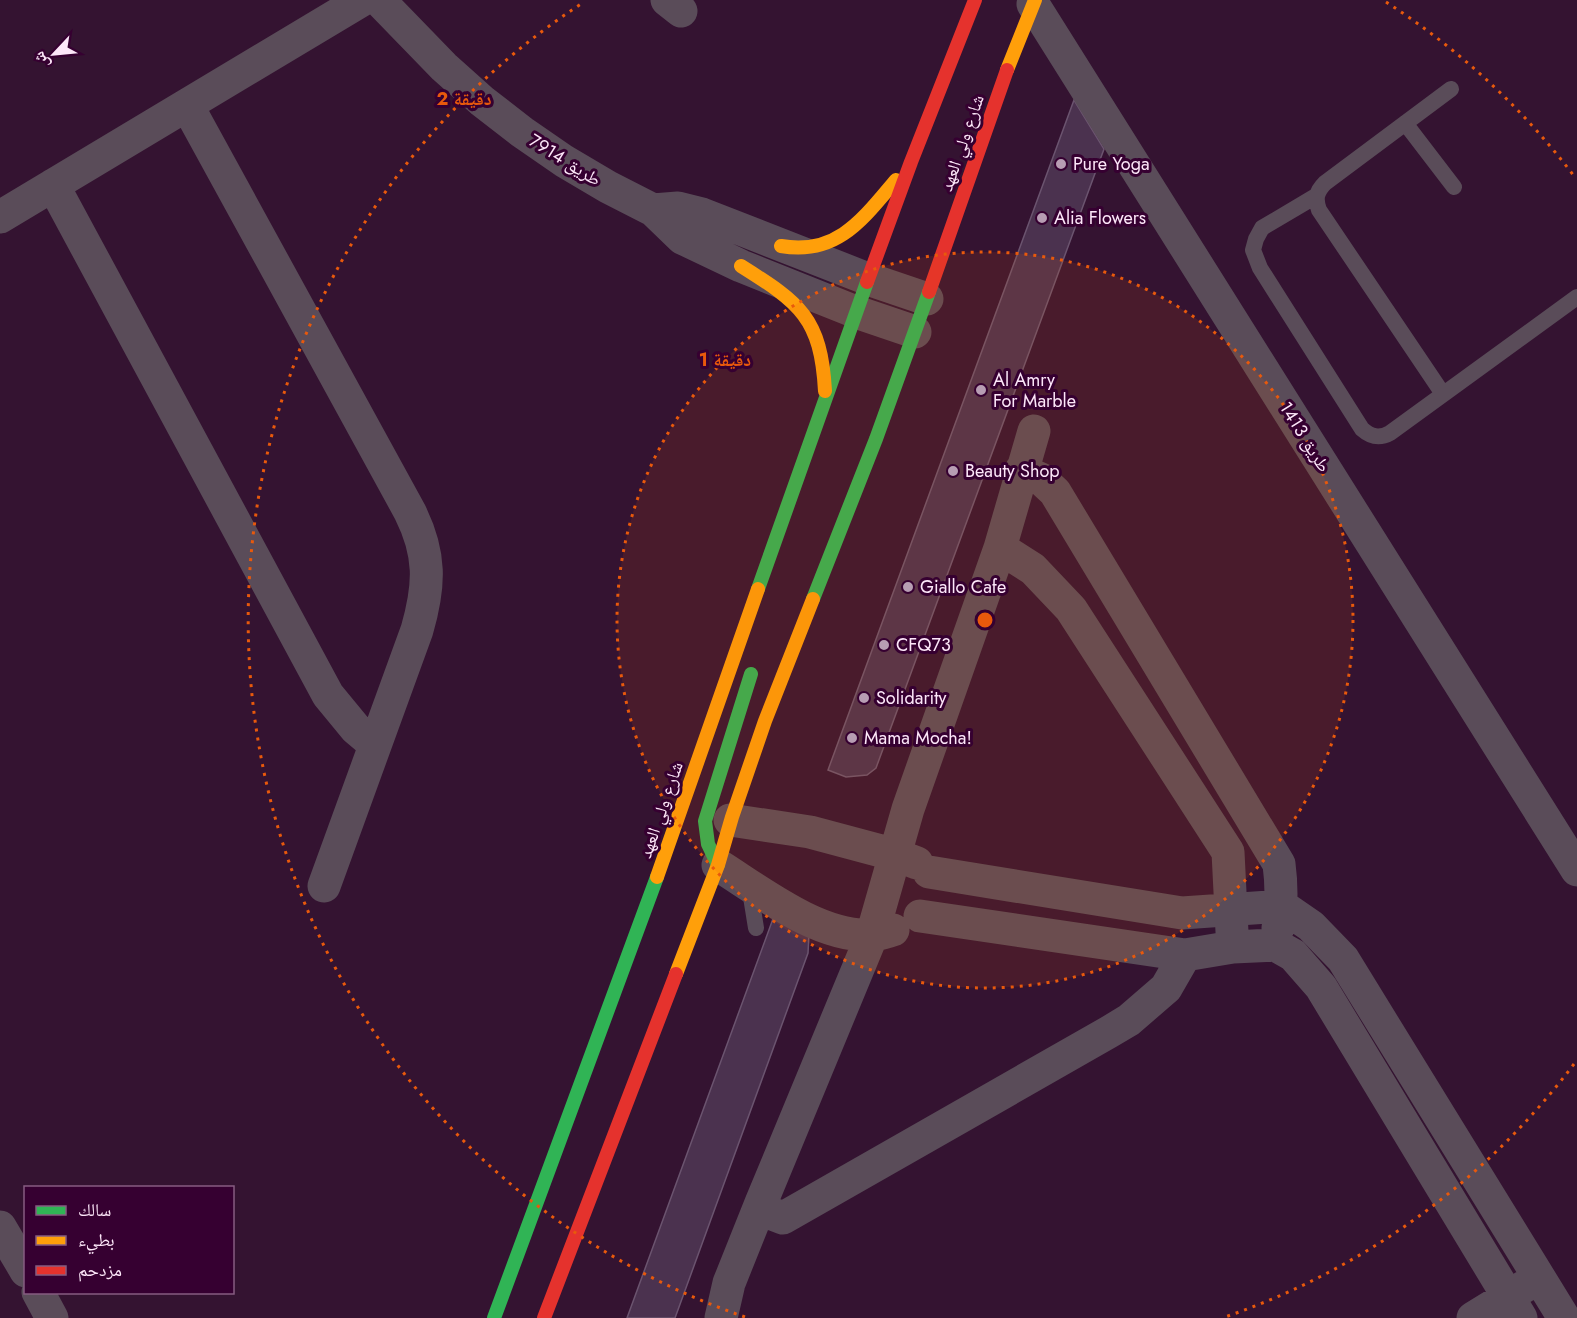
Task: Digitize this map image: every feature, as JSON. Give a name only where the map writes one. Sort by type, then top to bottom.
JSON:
[{"type":"main road","points":[[868,279],[975,0]]},
{"type":"main road","name":"شارع ولي العهد","points":[[915,332],[997,96],[1034,2]]},
{"type":"main road","points":[[781,246],[803,250],[831,242],[855,228],[911,162]]},
{"type":"main road","points":[[741,266],[788,297],[805,316],[816,335],[826,394]]},
{"type":"main road","name":"شارع ولي العهد","points":[[494,1318],[659,870],[868,279]]},
{"type":"main road","points":[[544,1318],[731,873],[730,820],[782,676],[857,488],[915,332]]},
{"type":"main road","points":[[765,609],[770,551]]},
{"type":"main road","points":[[731,873],[710,849],[705,836],[705,821],[756,656]]},
{"type":"street","points":[[0,217],[362,0]]},
{"type":"street","name":"طريق 7914","points":[[380,0],[444,68],[482,101],[522,132],[573,166],[653,210],[682,238],[741,266],[856,312],[915,332]]},
{"type":"street","name":"طريق 1413","points":[[1034,2],[1577,870]]},
{"type":"street","points":[[187,105],[419,530],[428,570],[423,610],[324,886]]},
{"type":"street","points":[[53,185],[317,675],[341,712],[375,745]]},
{"type":"street","name":"طريق 7914","points":[[653,210],[666,208],[690,210],[868,279],[927,299]]},
{"type":"street","points":[[720,1318],[729,1283],[872,935],[908,809],[1000,548],[1034,431]]},
{"type":"street","points":[[1021,470],[1041,479],[1055,492],[1279,864],[1282,886],[1275,945]]},
{"type":"street","points":[[1000,548],[1033,569],[1071,609],[1228,852],[1233,947]]},
{"type":"street","points":[[730,820],[810,832],[914,861],[929,872],[1182,913],[1281,906],[1311,926],[1343,959],[1564,1318]]},
{"type":"street","points":[[920,916],[929,872]]},
{"type":"street","points":[[731,873],[786,908],[829,928],[850,934],[872,935],[898,928],[920,916],[1185,956],[1233,947],[1275,945],[1293,955],[1321,987],[1514,1307]]},
{"type":"street","points":[[761,1203],[770,1213],[783,1218],[1109,1032],[1129,1020],[1166,988],[1185,956]]},
{"type":"street","points":[[0,1227],[24,1268]]},
{"type":"street","points":[[1473,1318],[1514,1307],[1539,1278]]},
{"type":"street","points":[[729,1283],[743,1318]]},
{"type":"street","points":[[39,1294],[52,1318]]},
{"type":"lane","points":[[1443,394],[1319,210],[1316,196],[1325,183],[1451,88]]},
{"type":"lane","points":[[1405,123],[1454,187]]},
{"type":"lane","points":[[1316,196],[1262,228],[1253,250],[1260,268],[1362,429],[1372,436],[1390,434],[1577,297]]},
{"type":"lane","points":[[731,873],[751,897],[756,928]]},
{"type":"building","points":[[1074,100],[1104,149],[876,768],[867,775],[846,777],[828,770]]},
{"type":"building","points":[[774,916],[809,934],[808,953],[675,1318],[627,1318]]},
{"type":"traffic: fast","points":[[758,589],[867,282]]},
{"type":"traffic: fast","points":[[813,599],[876,439],[929,292]]},
{"type":"traffic: fast","points":[[718,865],[708,844],[705,821],[751,674]]},
{"type":"traffic: fast","points":[[494,1318],[657,877]]},
{"type":"traffic: slow","points":[[1007,70],[1035,0]]},
{"type":"traffic: slow","points":[[781,246],[801,248],[833,240],[860,221],[896,180]]},
{"type":"traffic: slow","points":[[741,266],[778,291],[804,315],[818,346],[823,366],[825,391]]},
{"type":"traffic: slow","points":[[657,877],[758,589]]},
{"type":"traffic: slow","points":[[676,974],[718,865],[765,721],[813,599]]},
{"type":"traffic: jam","points":[[867,282],[911,162],[975,0]]},
{"type":"traffic: jam","points":[[929,292],[1007,70]]},
{"type":"traffic: jam","points":[[544,1318],[676,974]]},
{"type":"place","name":"Pure Yoga","points":[[1061,164]]},
{"type":"place","name":"Alia Flowers","points":[[1042,218]]},
{"type":"place","name":"Al Amry For Marble","points":[[981,390]]},
{"type":"place","name":"Beauty Shop","points":[[953,471]]},
{"type":"place","name":"Giallo Cafe","points":[[908,587]]},
{"type":"place","name":"CFQ73","points":[[884,645]]},
{"type":"place","name":"Solidarity","points":[[864,698]]},
{"type":"place","name":"Mama Mocha!","points":[[852,738]]}]
